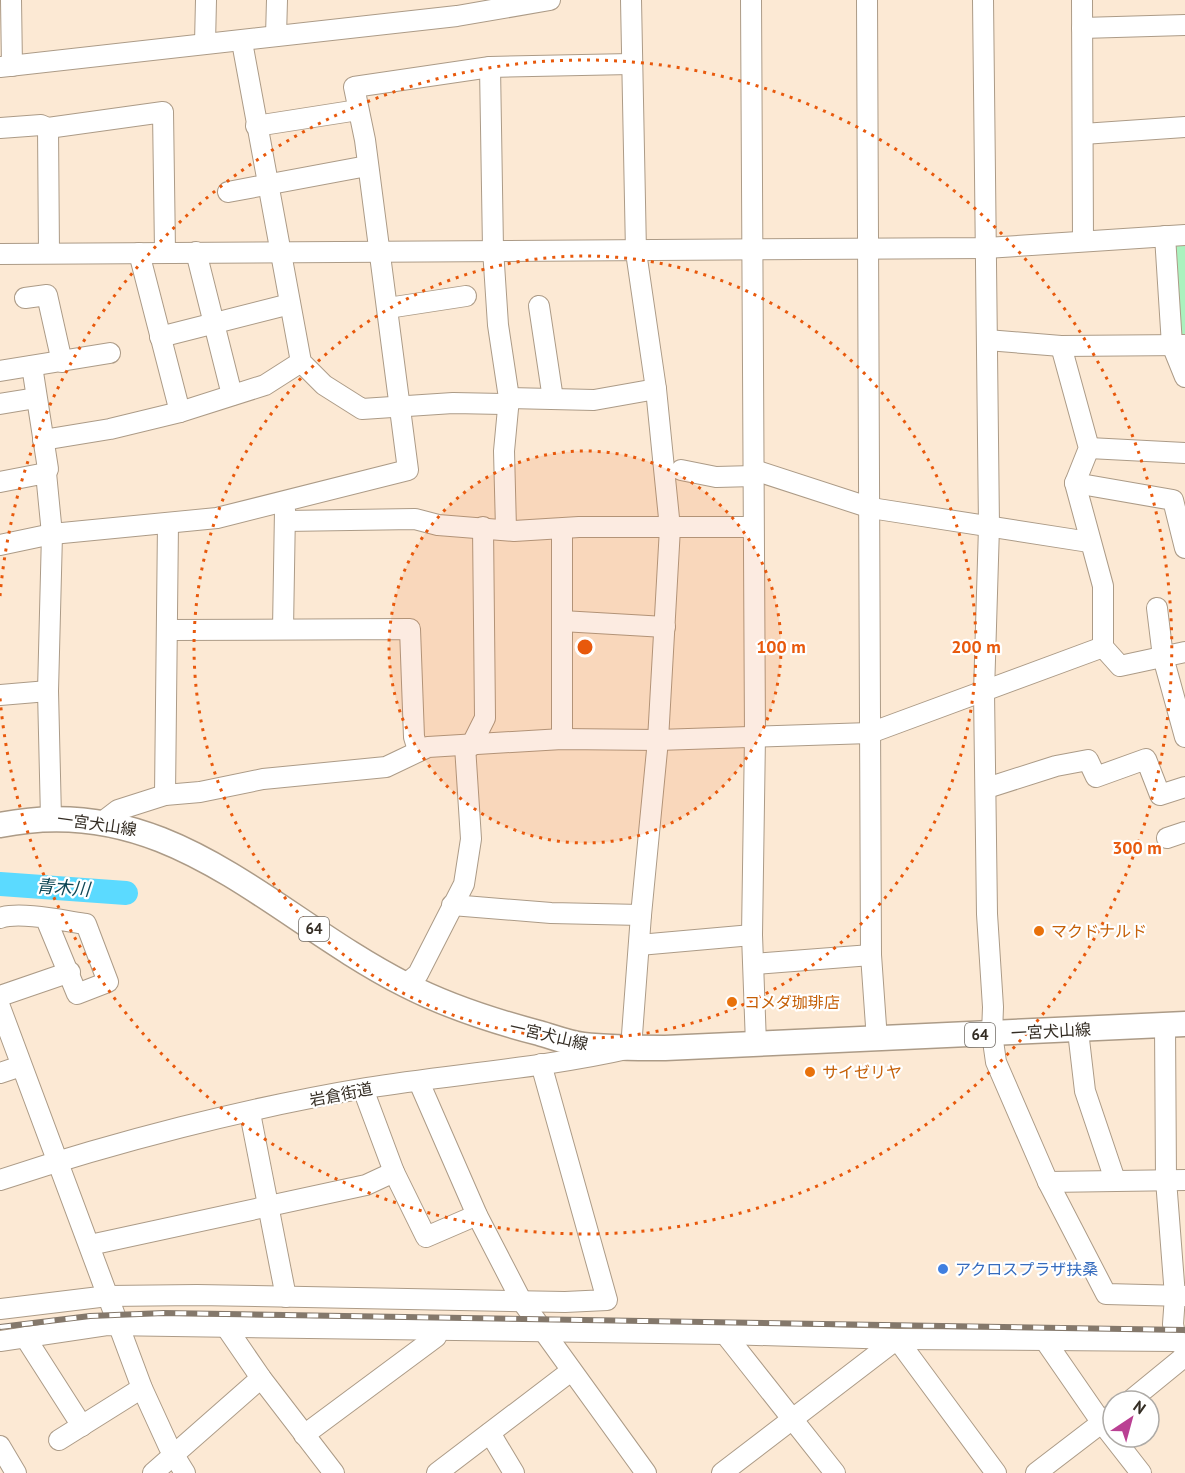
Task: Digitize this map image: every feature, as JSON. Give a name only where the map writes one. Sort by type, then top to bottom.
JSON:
[{"type":"main road","name":"一宮犬山線","points":[[0,825],[51,818],[100,823],[144,831],[181,846],[214,864],[359,959],[405,985],[451,1007],[580,1045],[631,1048],[877,1040],[1175,1025]]},
{"type":"street","points":[[11,0],[6,66],[205,43],[242,42],[276,36],[457,16],[550,0]]},
{"type":"street","points":[[205,43],[206,0]]},
{"type":"street","points":[[276,36],[277,0]]},
{"type":"street","points":[[631,0],[636,252],[656,389],[670,528],[658,740],[631,1048]]},
{"type":"street","points":[[751,0],[755,736],[752,934],[756,1044]]},
{"type":"street","points":[[867,0],[867,249],[871,508],[871,955],[877,1040]]},
{"type":"street","points":[[983,0],[990,526],[984,692],[987,914],[993,1007],[992,1035],[996,1062],[1048,1182],[1106,1294],[1180,1296]]},
{"type":"street","points":[[1082,0],[1083,241]]},
{"type":"street","points":[[1082,28],[1185,25]]},
{"type":"street","points":[[242,42],[301,362],[324,385],[362,409],[503,404],[509,398],[594,400],[656,389]]},
{"type":"street","points":[[0,545],[52,534],[217,518],[303,494],[408,470],[380,251],[354,87],[490,67],[631,64]]},
{"type":"street","points":[[490,67],[493,249],[498,326],[509,398],[504,451],[506,529]]},
{"type":"street","points":[[256,126],[358,110]]},
{"type":"street","points":[[0,128],[41,125],[48,128],[163,112],[165,251]]},
{"type":"street","points":[[1083,134],[1185,127]]},
{"type":"street","points":[[48,128],[49,253]]},
{"type":"street","points":[[228,192],[367,166]]},
{"type":"street","points":[[0,254],[493,249],[636,252],[986,248],[1185,235]]},
{"type":"street","points":[[1165,236],[1185,377]]},
{"type":"street","points":[[196,252],[232,395]]},
{"type":"street","points":[[139,253],[180,412]]},
{"type":"street","points":[[25,298],[47,294],[62,362]]},
{"type":"street","points":[[388,308],[466,296]]},
{"type":"street","points":[[160,337],[290,304]]},
{"type":"street","points":[[539,306],[553,399]]},
{"type":"street","points":[[987,340],[1061,346],[1179,345]]},
{"type":"street","points":[[1061,346],[1089,448],[1075,483],[1089,542],[1104,586],[1103,647],[1120,666],[1185,652]]},
{"type":"street","points":[[0,370],[110,353]]},
{"type":"street","points":[[44,440],[110,429],[180,412],[264,386],[301,362]]},
{"type":"street","points":[[32,366],[48,469],[46,473],[52,534],[48,691],[51,818]]},
{"type":"street","points":[[0,404],[36,398]]},
{"type":"street","points":[[1089,448],[1185,453]]},
{"type":"street","points":[[681,470],[716,477],[754,473],[871,508],[1089,542]]},
{"type":"street","points":[[0,482],[46,473]]},
{"type":"street","points":[[1075,483],[1173,500],[1185,548]]},
{"type":"street","points":[[283,629],[284,501]]},
{"type":"street","points":[[285,521],[415,519],[438,525],[506,529],[753,527]]},
{"type":"street","points":[[165,795],[168,522]]},
{"type":"street","points":[[405,985],[418,974],[435,945],[452,905],[464,884],[471,839],[468,746],[485,718],[483,527]]},
{"type":"street","points":[[562,529],[562,739]]},
{"type":"street","points":[[1157,608],[1163,657],[1185,737]]},
{"type":"street","points":[[562,621],[665,627]]},
{"type":"street","points":[[167,630],[410,629],[414,737],[418,750]]},
{"type":"street","points":[[100,823],[118,810],[165,795],[200,792],[263,779],[386,767],[404,760],[418,750],[442,746],[562,739],[658,740],[870,733],[1103,647]]},
{"type":"street","points":[[0,695],[48,691]]},
{"type":"street","points":[[987,788],[1056,766],[1089,760],[1096,777],[1146,759],[1160,795],[1185,787]]},
{"type":"street","points":[[452,905],[551,914],[641,915]]},
{"type":"street","points":[[0,918],[6,915],[46,919],[86,924],[108,982],[77,994],[70,972],[46,919]]},
{"type":"street","points":[[639,945],[752,934]]},
{"type":"street","points":[[754,964],[871,955]]},
{"type":"street","points":[[0,996],[70,972]]},
{"type":"street","points":[[0,1008],[142,1388],[173,1455],[185,1473]]},
{"type":"street","points":[[1175,1025],[1176,1180],[1180,1296],[1173,1324],[1182,1348]]},
{"type":"street","points":[[1078,1031],[1084,1091],[1115,1180]]},
{"type":"street","name":"岩倉街道","points":[[0,1180],[56,1161],[249,1113],[363,1089],[578,1060],[631,1048]]},
{"type":"street","points":[[0,1309],[108,1296],[565,1302],[607,1300],[541,1064]]},
{"type":"street","points":[[0,1073],[21,1066]]},
{"type":"street","points":[[419,1082],[477,1215],[521,1300],[646,1473]]},
{"type":"street","points":[[363,1089],[394,1172],[426,1237],[477,1215]]},
{"type":"street","points":[[249,1113],[286,1297]]},
{"type":"street","points":[[90,1245],[366,1185],[394,1172]]},
{"type":"street","points":[[1048,1182],[1176,1180]]},
{"type":"street","points":[[0,1341],[107,1325],[119,1327],[725,1334],[1046,1342],[1182,1348]]},
{"type":"street","points":[[226,1327],[261,1378],[334,1473]]},
{"type":"street","points":[[304,1435],[436,1337],[439,1330]]},
{"type":"street","points":[[725,1334],[835,1473]]},
{"type":"street","points":[[25,1337],[82,1425]]},
{"type":"street","points":[[722,1473],[897,1339]]},
{"type":"street","points":[[897,1339],[996,1473]]},
{"type":"street","points":[[1046,1342],[1101,1410]]},
{"type":"street","points":[[1142,1389],[1182,1348]]},
{"type":"street","points":[[437,1473],[571,1371]]},
{"type":"street","points":[[153,1473],[261,1378]]},
{"type":"street","points":[[59,1440],[142,1388]]},
{"type":"street","points":[[1036,1473],[1101,1424]]},
{"type":"street","points":[[490,1433],[514,1473]]},
{"type":"street","points":[[0,1446],[16,1473]]},
{"type":"street","points":[[1126,1449],[1141,1473]]},
{"type":"green space","points":[[1185,242],[1185,337],[1178,336],[1173,243]]},
{"type":"waterway","name":"青木川","points":[[0,884],[126,893]]},
{"type":"railway","points":[[0,1327],[90,1316],[164,1313],[1185,1330]]},
{"type":"place","name":"マクドナルド","points":[[1039,931]]},
{"type":"place","name":"コメダ珈琲店","points":[[732,1002]]},
{"type":"place","name":"サイゼリヤ","points":[[810,1072]]},
{"type":"place","name":"アクロスプラザ扶桑","points":[[943,1269]]}]
